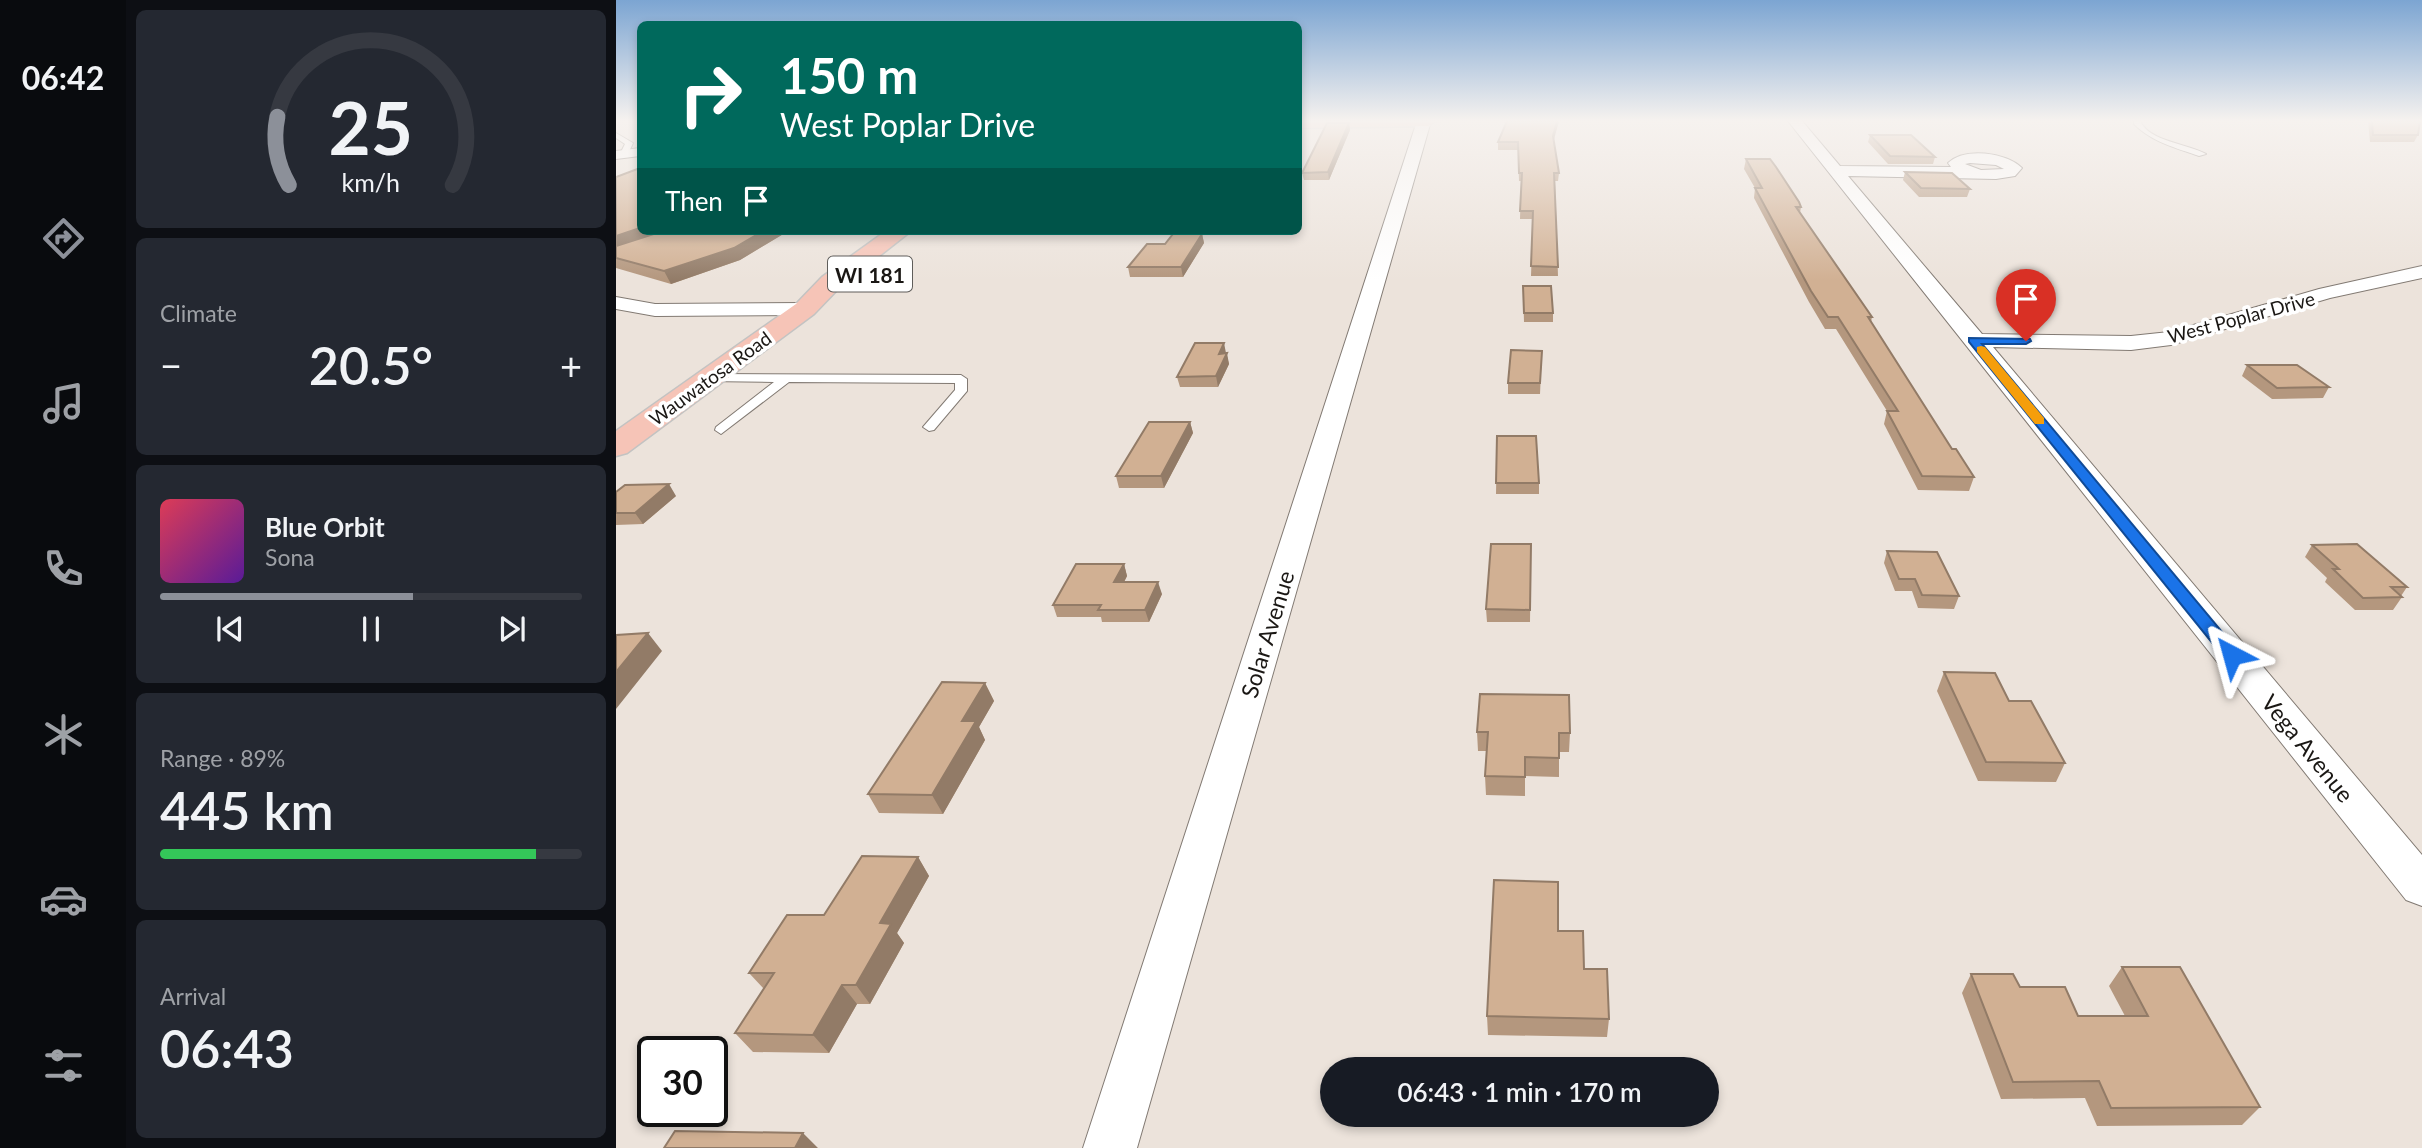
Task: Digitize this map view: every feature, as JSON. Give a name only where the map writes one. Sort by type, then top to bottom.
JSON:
[{"type":"main road","name":"Wauwatosa Road","points":[[616,446],[805,309],[831,282],[909,235]]},
{"type":"street","name":"Solar Avenue","points":[[1110,1148],[1409,175]]},
{"type":"street","name":"Vega Avenue","points":[[1840,175],[2422,887]]},
{"type":"street","name":"West Poplar Drive","points":[[1973,340],[2131,343],[2171,338],[2326,293],[2422,272]]},
{"type":"street","points":[[616,303],[655,310],[805,309]]},
{"type":"lane","points":[[710,378],[961,379],[961,391],[929,427]]},
{"type":"lane","points":[[721,430],[786,378]]},
{"type":"building","points":[[637,175],[637,229],[616,236],[616,177]]},
{"type":"building","points":[[1522,175],[1554,175],[1558,267],[1531,266],[1533,211],[1520,211]]},
{"type":"building","points":[[1755,175],[1781,175],[1801,207],[1796,207],[1872,317],[1868,317],[1952,449],[1956,449],[1974,477],[1922,476],[1887,411],[1898,411],[1838,317],[1828,317],[1811,291],[1755,188],[1762,188]]},
{"type":"building","points":[[1908,175],[1954,175],[1970,189],[1921,188]]},
{"type":"building","points":[[650,235],[756,235],[734,248],[664,271],[616,258],[616,246]]},
{"type":"building","points":[[1172,235],[1201,235],[1181,267],[1128,267],[1147,244],[1165,244]]},
{"type":"building","points":[[1523,286],[1551,286],[1553,313],[1524,313]]},
{"type":"building","points":[[1195,343],[1224,343],[1219,354],[1227,353],[1216,376],[1177,377]]},
{"type":"building","points":[[1511,350],[1542,351],[1540,383],[1508,383]]},
{"type":"building","points":[[2247,365],[2297,365],[2329,387],[2277,388]]},
{"type":"building","points":[[1149,422],[1190,422],[1161,476],[1116,476]]},
{"type":"building","points":[[1497,436],[1536,436],[1539,483],[1496,483]]},
{"type":"building","points":[[669,484],[635,513],[616,513],[616,492],[625,485]]},
{"type":"building","points":[[1491,544],[1531,544],[1530,610],[1486,609]]},
{"type":"building","points":[[2357,544],[2407,587],[2391,587],[2402,597],[2363,598],[2333,569],[2339,569],[2312,545]]},
{"type":"building","points":[[1887,551],[1937,552],[1959,596],[1922,595],[1915,579],[1899,579]]},
{"type":"building","points":[[1076,564],[1124,564],[1114,582],[1158,582],[1145,610],[1098,610],[1101,605],[1053,605]]},
{"type":"building","points":[[648,633],[616,672],[616,635]]},
{"type":"building","points":[[1944,672],[1995,673],[2009,701],[2031,701],[2065,763],[1986,762]]},
{"type":"building","points":[[942,682],[985,683],[962,721],[976,721],[932,795],[868,794]]},
{"type":"building","points":[[1480,694],[1569,695],[1570,733],[1559,733],[1559,758],[1525,757],[1525,777],[1485,776],[1488,732],[1477,732]]},
{"type":"building","points":[[862,856],[918,857],[880,923],[891,924],[856,985],[842,985],[813,1035],[735,1033],[774,973],[749,973],[787,915],[824,915]]},
{"type":"building","points":[[1494,880],[1558,882],[1558,931],[1583,931],[1584,969],[1607,969],[1609,1019],[1487,1016]]},
{"type":"building","points":[[2122,967],[2180,967],[2260,1107],[2111,1108],[2099,1081],[2013,1082],[1971,974],[2013,974],[2020,987],[2065,987],[2078,1016],[2148,1016]]},
{"type":"building","points":[[675,1131],[803,1133],[795,1148],[664,1148]]},
{"type":"slow traffic","points":[[1981,350],[2040,421]]},
{"type":"route","points":[[2026,341],[1973,340],[2232,655]]}]
